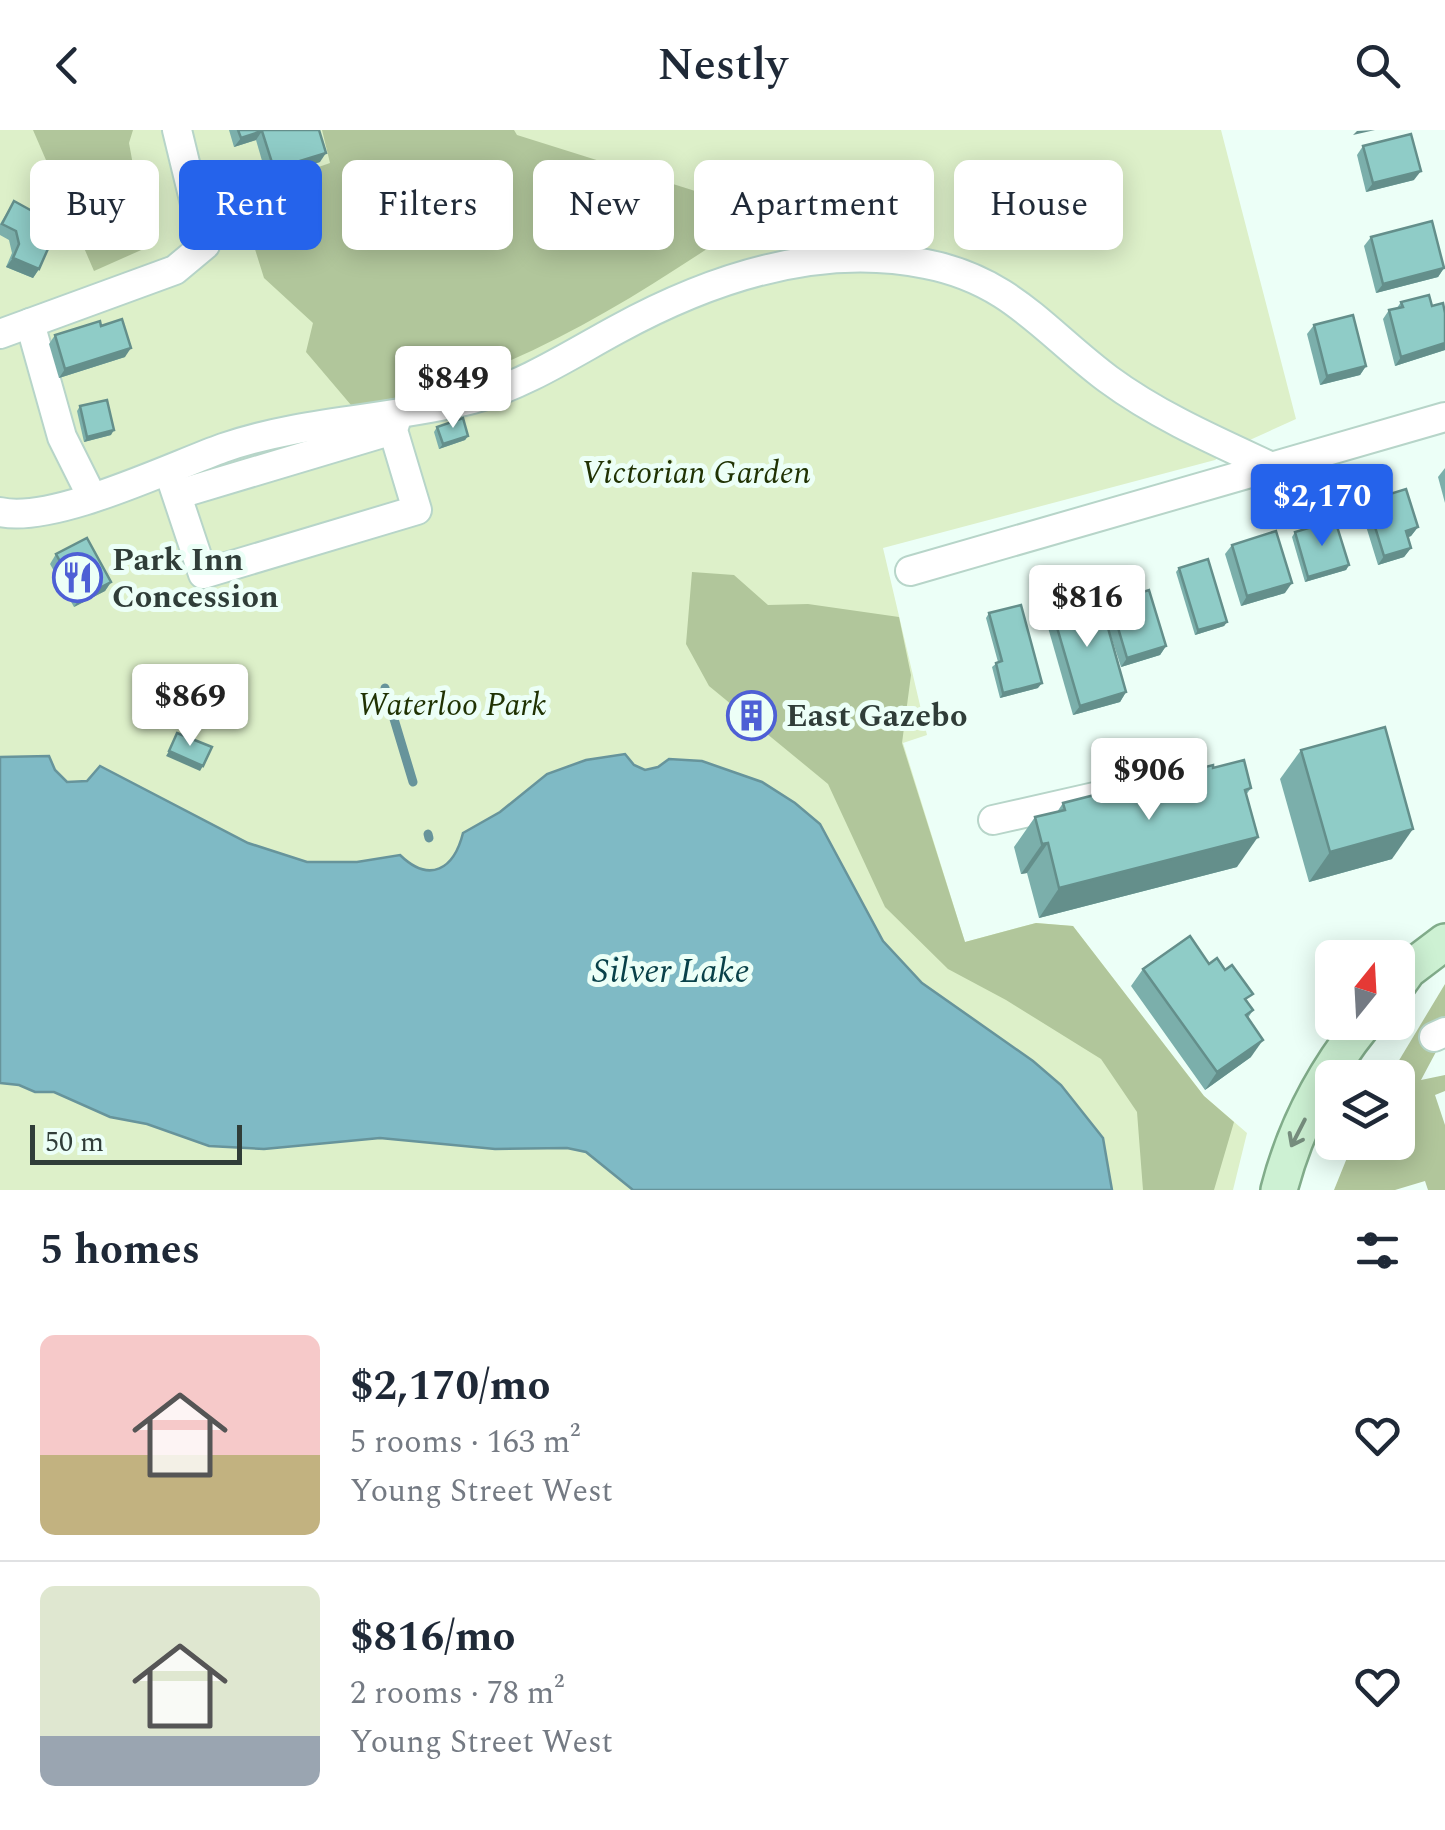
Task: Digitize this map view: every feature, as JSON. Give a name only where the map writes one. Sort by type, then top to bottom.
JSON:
[{"type":"main road","points":[[1415,965],[1445,942]]},
{"type":"main road","points":[[1278,1190],[1290,1149],[1334,1060],[1350,1040]]},
{"type":"street","points":[[0,334],[176,270],[206,245],[177,130]]},
{"type":"street","points":[[0,512],[27,513],[174,483],[221,449],[277,432],[337,420],[395,422],[503,388],[678,299],[727,280],[778,266],[880,258],[958,270],[1010,296],[1110,380],[1196,430],[1274,468]]},
{"type":"street","points":[[30,323],[62,437],[92,497]]},
{"type":"street","points":[[910,571],[1445,417]]},
{"type":"street","points":[[174,483],[203,574],[416,510],[395,422]]},
{"type":"street","points":[[993,820],[1129,790]]},
{"type":"green space","name":"Waterloo Park","points":[[0,130],[1221,130],[1296,419],[1232,448],[1215,460],[883,548],[927,735],[903,743],[965,942],[1036,923],[1073,926],[1204,1096],[1247,1133],[1233,1190],[0,1190]]},
{"type":"green space","points":[[33,130],[133,130],[129,143],[132,160],[46,160]]},
{"type":"green space","points":[[322,130],[514,130],[517,135],[597,160],[533,160],[533,250],[674,250],[674,184],[694,191],[694,250],[705,250],[618,305],[515,358],[407,395],[351,405],[306,352],[313,323],[264,278],[255,250],[322,250],[322,166],[330,163]]},
{"type":"green space","points":[[85,250],[141,250],[94,271]]},
{"type":"green space","points":[[692,572],[734,575],[768,605],[808,604],[899,617],[911,675],[902,743],[965,942],[1036,923],[1073,926],[1204,1096],[1234,1122],[1214,1190],[1143,1190],[1137,1112],[1101,1059],[948,969],[885,907],[828,784],[709,686],[686,644]]},
{"type":"green space","points":[[1445,984],[1445,1035],[1421,1080],[1445,1075],[1445,1091],[1435,1095],[1445,1125],[1445,1190],[1428,1190],[1425,1181],[1395,1190],[1334,1190],[1346,1160],[1415,1160],[1415,1060],[1399,1060],[1415,1040]]},
{"type":"water","name":"Silver Lake","points":[[625,754],[645,770],[669,759],[702,761],[762,782],[820,824],[883,941],[922,983],[1061,1085],[1103,1138],[1112,1190],[633,1190],[586,1152],[567,1148],[495,1149],[380,1138],[264,1149],[209,1146],[147,1124],[110,1117],[54,1092],[35,1092],[0,1083],[0,757],[49,756],[55,770],[67,782],[87,781],[100,766],[248,843],[307,862],[357,862],[400,855],[421,869],[431,870],[454,856],[463,833],[500,812],[547,774],[586,760]]},
{"type":"building","points":[[238,130],[319,130],[326,153],[303,160],[271,160],[262,131],[241,138]]},
{"type":"building","points":[[1411,134],[1421,171],[1373,183],[1363,146]]},
{"type":"building","points":[[14,201],[30,210],[30,250],[47,250],[39,269],[13,258],[19,244],[16,231],[2,224]]},
{"type":"building","points":[[1432,221],[1444,268],[1383,284],[1371,237]]},
{"type":"building","points":[[1429,295],[1432,306],[1443,303],[1445,343],[1401,357],[1389,310],[1403,307],[1401,302]]},
{"type":"building","points":[[1353,315],[1366,366],[1327,376],[1314,325]]},
{"type":"building","points":[[122,319],[131,348],[65,369],[55,335],[100,321],[101,326]]},
{"type":"building","points":[[107,400],[114,430],[87,437],[80,406]]},
{"type":"building","points":[[463,418],[468,436],[443,444],[437,427]]},
{"type":"building","points":[[1406,489],[1418,527],[1406,531],[1411,548],[1384,556],[1367,501]]},
{"type":"building","points":[[1335,520],[1349,565],[1308,577],[1295,532]]},
{"type":"building","points":[[1276,531],[1292,583],[1247,596],[1232,545]]},
{"type":"building","name":"Park Inn Concession","points":[[87,538],[111,582],[80,598],[56,554]]},
{"type":"building","points":[[1208,559],[1227,622],[1198,630],[1179,568]]},
{"type":"building","points":[[1149,590],[1166,646],[1127,658],[1112,596],[1125,592],[1127,597]]},
{"type":"building","points":[[1082,591],[1092,625],[1106,621],[1126,692],[1080,706],[1049,600]]},
{"type":"building","points":[[1021,605],[1042,683],[1003,693],[996,663],[1002,661],[989,613]]},
{"type":"building","name":"East Gazebo","points":[[754,692],[767,698],[773,711],[767,724],[754,730],[741,724],[735,711],[741,698]]},
{"type":"building","points":[[1385,727],[1413,829],[1330,852],[1301,750]]},
{"type":"building","points":[[177,733],[212,747],[203,766],[169,751]]},
{"type":"building","points":[[1244,760],[1251,788],[1245,790],[1258,837],[1059,888],[1048,843],[1042,844],[1035,817],[1065,810],[1063,803]]},
{"type":"building","points":[[1190,936],[1209,964],[1217,958],[1225,970],[1232,965],[1253,994],[1245,999],[1253,1010],[1246,1015],[1263,1040],[1217,1072],[1143,969]]},
{"type":"waterway","points":[[385,688],[387,695]]},
{"type":"waterway","points":[[391,709],[413,782]]},
{"type":"waterway","points":[[428,834],[429,838]]},
{"type":"place","name":"Park Inn Concession","points":[[77,577]]},
{"type":"place","name":"East Gazebo","points":[[751,715]]},
{"type":"park label","name":"Victorian Garden","points":[[696,472]]}]
